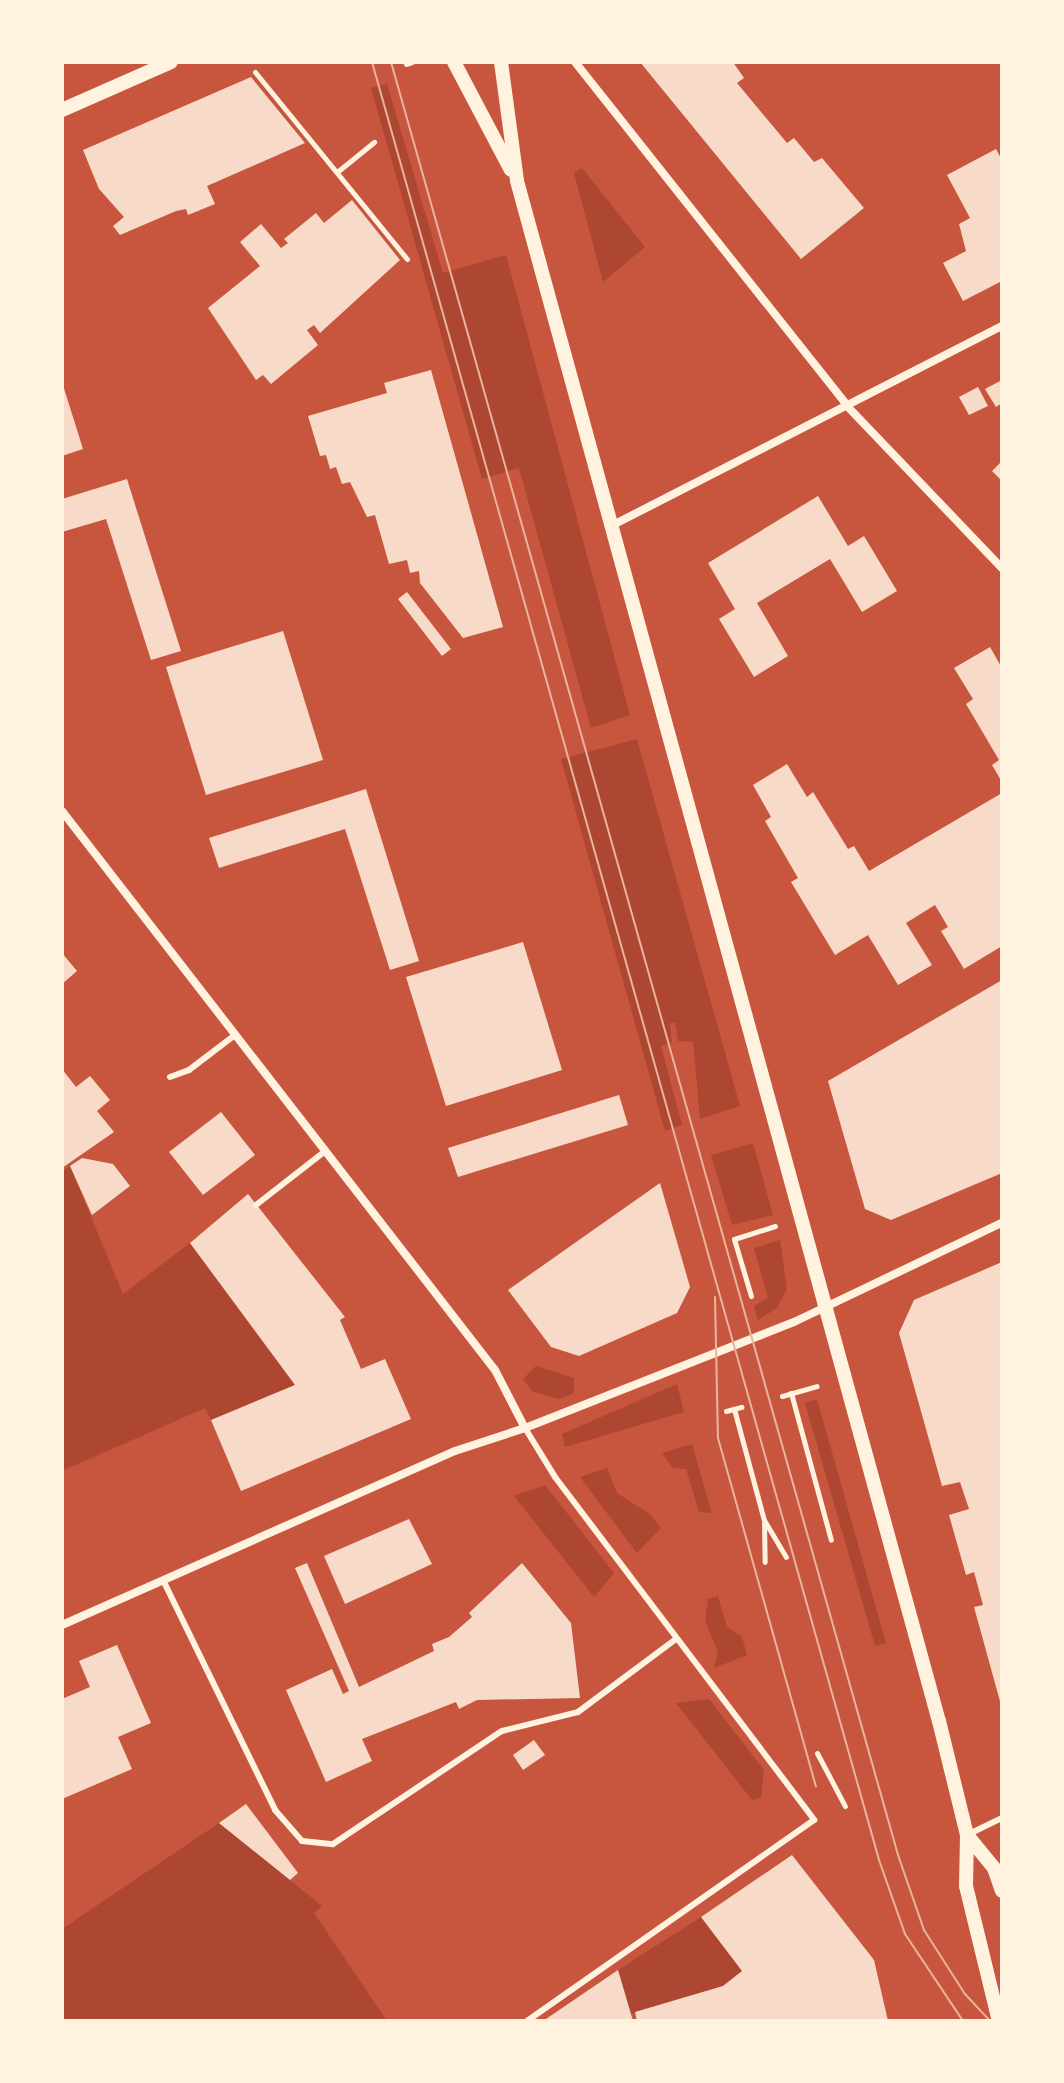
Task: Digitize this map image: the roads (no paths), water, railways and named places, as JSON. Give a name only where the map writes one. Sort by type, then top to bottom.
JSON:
[{"type":"street","points":[[62,110],[171,62]]},
{"type":"street","points":[[454,62],[517,181]]},
{"type":"street","points":[[501,62],[517,181],[967,1835],[966,1886],[999,2021]]},
{"type":"street","points":[[575,62],[848,407],[1002,568]]},
{"type":"street","points":[[609,526],[1002,326]]},
{"type":"street","points":[[64,816],[495,1370],[525,1428]]},
{"type":"street","points":[[62,1625],[455,1451],[525,1428],[825,1307],[1002,1223]]},
{"type":"street","points":[[967,1835],[994,1868],[1002,1891]]},
{"type":"lane","points":[[170,1077],[189,1070],[235,1035]]},
{"type":"lane","points":[[256,1205],[324,1152]]},
{"type":"lane","points":[[525,1428],[555,1477],[814,1820],[527,2021]]},
{"type":"lane","points":[[164,1582],[275,1810],[302,1841],[333,1844],[502,1731],[578,1712],[676,1639]]},
{"type":"lane","points":[[967,1835],[1002,1818]]},
{"type":"tram line","points":[[372,62],[879,1860],[905,1934],[963,2021]]},
{"type":"tram line","points":[[391,62],[898,1855],[924,1930],[965,1994],[990,2021]]},
{"type":"tram line","points":[[715,1297],[718,1438],[816,1787]]}]
